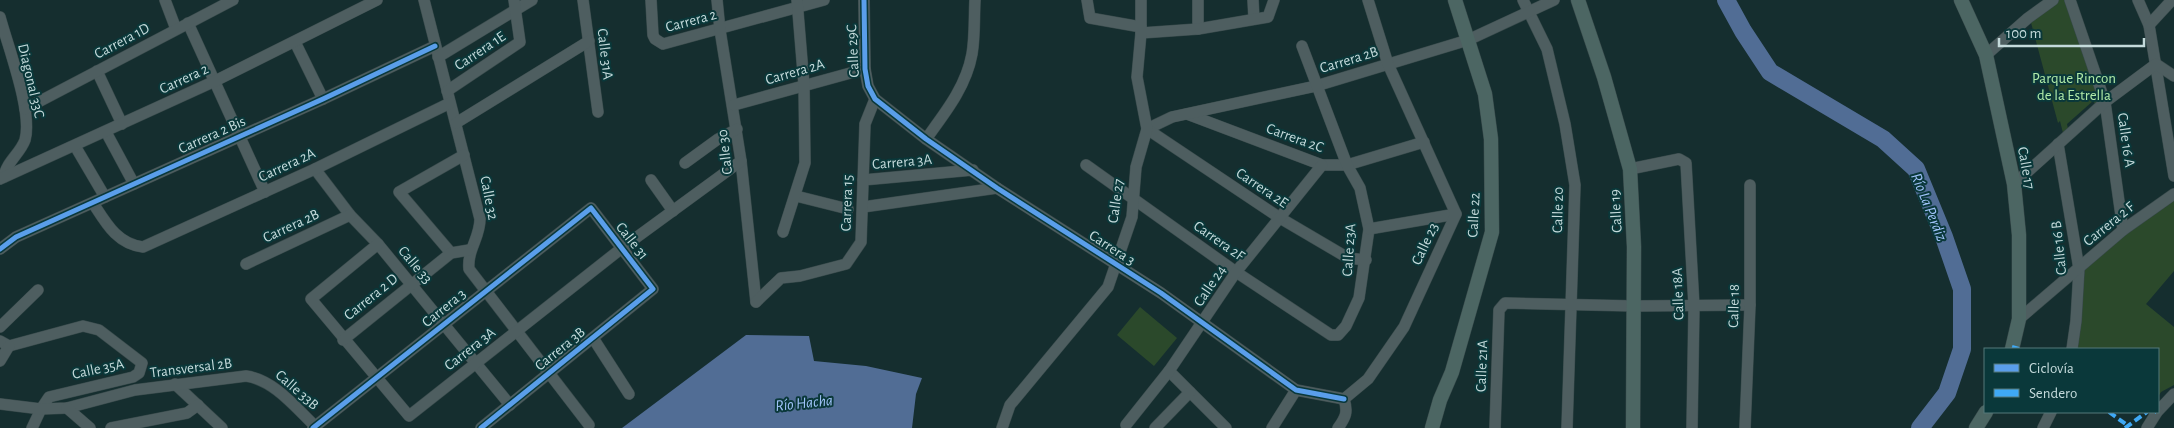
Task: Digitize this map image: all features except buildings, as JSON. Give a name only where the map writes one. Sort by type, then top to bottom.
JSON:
[{"type":"main road","name":"Calle 22","points":[[1432,428],[1440,400],[1452,372],[1492,232],[1491,139],[1485,94],[1455,0]]},
{"type":"main road","name":"Calle 19","points":[[1578,0],[1604,77],[1630,169],[1635,306],[1633,428]]},
{"type":"main road","name":"Calle 17","points":[[1961,0],[1986,55],[2014,184],[2019,235],[2019,319],[2012,348]]},
{"type":"main road","points":[[1976,428],[1985,413]]},
{"type":"street","points":[[165,0],[176,29]]},
{"type":"street","name":"Carrera 1D","points":[[25,110],[188,22],[233,0]]},
{"type":"street","name":"Carrera 2","points":[[2,178],[215,81],[377,0]]},
{"type":"street","name":"Calle 32","points":[[424,0],[480,219],[480,229],[469,250]]},
{"type":"street","points":[[437,51],[514,6],[532,0]]},
{"type":"street","name":"Calle 31A","points":[[582,0],[598,112]]},
{"type":"street","name":"Carrera 2","points":[[651,0],[654,39],[663,44],[720,30],[797,4],[824,0]]},
{"type":"street","name":"Calle 30","points":[[718,0],[720,30],[734,105],[756,302]]},
{"type":"street","name":"Calle 29C","points":[[864,0],[865,69],[868,86],[875,99]]},
{"type":"street","points":[[926,139],[951,106],[960,88],[972,54],[975,0]]},
{"type":"street","points":[[1088,0],[1090,18],[1141,30],[1198,28],[1268,17],[1274,0]]},
{"type":"street","name":"Calle 27","points":[[1002,428],[1010,405],[1108,287],[1117,266],[1132,217],[1136,167],[1147,129],[1137,77],[1141,30],[1141,0]]},
{"type":"street","points":[[1198,0],[1198,28]]},
{"type":"street","points":[[1253,0],[1254,19]]},
{"type":"street","name":"Calle 23","points":[[1344,399],[1368,379],[1404,327],[1456,214],[1388,64],[1368,0]]},
{"type":"street","name":"Calle 20","points":[[1523,0],[1547,49],[1565,124],[1575,185],[1567,428]]},
{"type":"street","name":"Carrera 2B","points":[[1147,129],[1172,117],[1316,86],[1468,40],[1554,0]]},
{"type":"street","points":[[1986,55],[2028,18],[2053,0]]},
{"type":"street","name":"Calle 16 A","points":[[2070,0],[2105,102],[2123,230]]},
{"type":"street","points":[[2138,0],[2149,25],[2174,176]]},
{"type":"street","points":[[2149,25],[2172,0]]},
{"type":"street","points":[[783,232],[796,196],[805,162],[804,85],[797,4]]},
{"type":"street","name":"Carrera 1E","points":[[449,97],[520,42],[514,6]]},
{"type":"street","name":"Diagonal 33C","points":[[0,17],[25,110],[27,127],[24,142],[2,178]]},
{"type":"street","points":[[188,22],[265,192]]},
{"type":"street","points":[[456,124],[588,41]]},
{"type":"street","points":[[295,42],[323,99]]},
{"type":"street","points":[[1302,46],[1347,165]]},
{"type":"street","name":"Carrera 2 Bis","points":[[0,250],[16,237],[323,99],[437,51]]},
{"type":"street","points":[[2014,184],[2105,102],[2156,64]]},
{"type":"street","points":[[2156,64],[2172,71]]},
{"type":"street","name":"Carrera 2A","points":[[734,105],[865,69]]},
{"type":"street","points":[[97,71],[122,124]]},
{"type":"street","name":"Carrera 2A","points":[[93,203],[110,230],[124,242],[133,246],[143,247],[315,169],[449,97]]},
{"type":"street","name":"Carrera 3","points":[[875,99],[926,139],[997,188],[1161,293],[1296,390],[1344,399]]},
{"type":"street","name":"Carrera 15","points":[[756,302],[781,278],[800,276],[846,264],[861,242],[865,124],[875,99]]},
{"type":"street","name":"Carrera 2C","points":[[1186,114],[1322,165],[1347,165],[1424,142]]},
{"type":"street","points":[[685,163],[718,139],[737,129]]},
{"type":"street","name":"Carrera 2E","points":[[1147,129],[1280,218],[1348,258],[1366,260]]},
{"type":"street","points":[[106,132],[134,184]]},
{"type":"street","name":"Calle 16 B","points":[[2058,144],[2079,269],[2076,321],[2072,348]]},
{"type":"street","points":[[75,146],[105,197]]},
{"type":"street","points":[[452,253],[399,192],[464,155]]},
{"type":"street","name":"Calle 18A","points":[[1630,169],[1679,159],[1684,160],[1686,164],[1694,306],[1692,428]]},
{"type":"street","name":"Carrera 3A","points":[[378,244],[310,299],[409,416],[622,248],[741,161]]},
{"type":"street","name":"Carrera 2F","points":[[1086,165],[1236,272],[1331,335],[1338,335]]},
{"type":"street","name":"Calle 24","points":[[1126,425],[1170,371],[1236,272],[1322,165]]},
{"type":"street","name":"Calle 23A","points":[[1338,335],[1346,326],[1359,298],[1369,229],[1360,188],[1347,165]]},
{"type":"street","name":"Calle 33","points":[[315,169],[350,215],[412,284],[510,405]]},
{"type":"street","name":"Carrera 3A","points":[[863,180],[973,170]]},
{"type":"street","points":[[651,180],[673,211]]},
{"type":"street","name":"Calle 18","points":[[1744,428],[1750,305],[1750,185]]},
{"type":"street","points":[[863,206],[997,188]]},
{"type":"street","name":"Carrera 2 F","points":[[2019,319],[2123,230],[2174,194]]},
{"type":"street","points":[[796,196],[848,209]]},
{"type":"street","name":"Carrera 3","points":[[314,427],[591,208]]},
{"type":"street","name":"Calle 31","points":[[591,208],[654,290]]},
{"type":"street","points":[[1369,229],[1456,214]]},
{"type":"street","name":"Carrera 2B","points":[[246,264],[350,215]]},
{"type":"street","points":[[469,250],[469,269],[589,425]]},
{"type":"street","name":"Carrera 2 D","points":[[343,340],[452,253],[469,250]]},
{"type":"street","points":[[0,327],[38,290]]},
{"type":"street","name":"Carrera 3B","points":[[481,428],[654,290]]},
{"type":"street","name":"Calle 21A","points":[[1496,428],[1499,310],[1510,302],[1570,303]]},
{"type":"street","points":[[1570,303],[1635,306],[1750,305]]},
{"type":"street","name":"Calle 35A","points":[[5,344],[83,326],[91,326],[142,363],[139,373],[134,377],[56,394],[49,397],[40,408]]},
{"type":"street","points":[[593,338],[629,394]]},
{"type":"street","points":[[0,360],[5,344]]},
{"type":"street","points":[[1170,371],[1225,428]]},
{"type":"street","name":"Transversal 2B","points":[[0,404],[40,408],[67,408],[135,390],[246,376],[258,378]]},
{"type":"street","name":"Calle 33B","points":[[258,378],[268,383],[314,427]]},
{"type":"street","points":[[175,384],[219,427]]},
{"type":"street","points":[[1272,428],[1296,390]]},
{"type":"street","points":[[1155,428],[1190,392]]},
{"type":"street","points":[[2159,410],[2174,394]]},
{"type":"street","points":[[1338,428],[1345,418],[1347,409],[1344,399]]},
{"type":"street","points":[[111,428],[187,413],[198,405]]},
{"type":"street","points":[[32,428],[40,408]]},
{"type":"street","points":[[67,408],[90,428]]},
{"type":"street","points":[[2042,428],[2050,413]]},
{"type":"street","points":[[2147,428],[2156,413]]},
{"type":"green space","name":"Parque Rincon de la Estrella","points":[[2059,0],[2066,0],[2103,100],[2096,105],[2093,101],[2067,124],[2068,129],[2063,133],[2060,121],[2058,123],[2030,19]]},
{"type":"green space","points":[[2174,199],[2174,271],[2146,304],[2174,327],[2174,385],[2161,392],[2159,395],[2159,348],[2075,348],[2082,269],[2125,233]]},
{"type":"green space","points":[[1140,307],[1177,338],[1154,366],[1117,335]]},
{"type":"water","name":"Río Hacha","points":[[746,335],[809,336],[814,361],[866,366],[922,378],[916,394],[912,428],[622,428]]},
{"type":"waterway","name":"Río La Perdiz","points":[[1726,0],[1743,31],[1770,72],[1883,139],[1916,169],[1944,237],[1962,289],[1962,349],[1947,393],[1920,428]]},
{"type":"marked path","points":[[2110,413],[2127,425]]},
{"type":"marked path","points":[[2125,428],[2146,413]]},
{"type":"cycle path","points":[[864,0],[865,69],[868,86],[875,99],[926,139],[997,188],[1161,293],[1296,390],[1344,399]]},
{"type":"cycle path","points":[[0,249],[16,237],[323,99],[435,46]]},
{"type":"cycle path","points":[[313,428],[591,208],[653,289],[481,428]]}]
